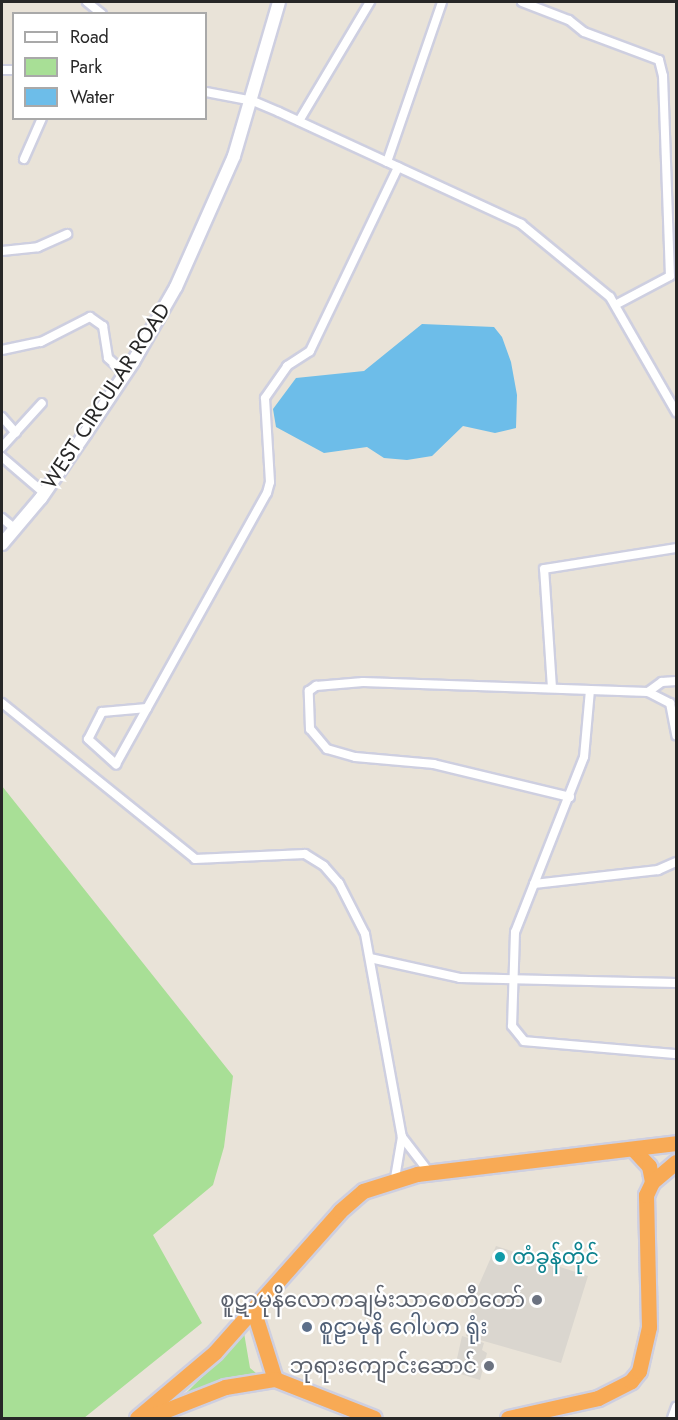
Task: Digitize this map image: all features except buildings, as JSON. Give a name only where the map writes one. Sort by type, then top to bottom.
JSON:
[{"type":"highway","points":[[137,1419],[215,1352],[340,1211],[363,1191],[395,1178],[676,1143]]},
{"type":"highway","points":[[634,1150],[649,1166],[652,1182]]},
{"type":"highway","points":[[508,1419],[598,1398],[631,1382],[639,1371],[649,1328],[644,1229],[646,1195],[652,1182],[676,1162]]},
{"type":"highway","points":[[253,1309],[274,1379]]},
{"type":"highway","points":[[155,1417],[225,1387],[274,1379],[374,1419]]},
{"type":"street","points":[[87,2],[100,12]]},
{"type":"street","name":"WEST CIRCULAR ROAD","points":[[2,544],[44,493],[126,374],[204,230],[253,101],[279,2]]},
{"type":"street","points":[[299,121],[370,2]]},
{"type":"street","points":[[387,162],[442,2]]},
{"type":"street","points":[[522,2],[569,20],[584,32],[659,60],[663,76],[670,276],[615,305]]},
{"type":"street","points":[[207,92],[253,101],[521,224],[610,297],[676,412]]},
{"type":"street","points":[[24,159],[41,120]]},
{"type":"street","points":[[147,708],[102,712],[88,739],[116,764],[267,493],[270,482],[265,398],[287,366],[310,351],[398,167]]},
{"type":"street","points":[[2,251],[38,247],[67,234]]},
{"type":"street","points":[[2,350],[41,342],[90,317],[103,326],[108,358],[126,374]]},
{"type":"street","points":[[2,447],[42,403]]},
{"type":"street","points":[[2,417],[16,433]]},
{"type":"street","points":[[2,457],[44,493]]},
{"type":"street","points":[[2,518],[15,529]]},
{"type":"street","points":[[552,688],[544,569],[676,548]]},
{"type":"street","points":[[648,692],[662,682],[676,681]]},
{"type":"street","points":[[570,797],[434,764],[355,757],[327,749],[310,729],[309,691],[316,686],[363,682],[648,692],[670,703],[676,735]]},
{"type":"street","points":[[590,690],[584,758],[515,932],[512,1026],[524,1041],[676,1054]]},
{"type":"street","points":[[2,703],[195,859],[287,854],[316,860],[352,902],[362,922],[370,958],[402,1137],[395,1178]]},
{"type":"street","points":[[534,884],[658,870],[676,862]]},
{"type":"street","points":[[370,958],[460,978],[676,983]]},
{"type":"street","points":[[402,1137],[429,1173]]},
{"type":"street","points":[[672,1419],[676,1407]]},
{"type":"green space","points":[[2,786],[233,1076],[224,1147],[213,1185],[153,1235],[202,1323],[84,1418],[2,1418]]},
{"type":"green space","points":[[243,1327],[250,1368],[256,1373],[184,1395],[220,1359]]},
{"type":"shaded area","points":[[496,1246],[588,1276],[561,1363],[466,1336],[475,1295],[466,1293],[468,1285],[478,1287]]},
{"type":"shaded area","points":[[462,1336],[484,1343],[482,1350],[487,1353],[480,1380],[454,1372]]},
{"type":"water","points":[[422,324],[494,327],[502,337],[511,362],[517,395],[516,428],[495,433],[463,426],[432,456],[407,460],[384,458],[367,447],[324,453],[276,427],[273,409],[296,378],[364,371]]},
{"type":"place","name":"တံခွန်တိုင်","points":[[500,1257]]},
{"type":"place","name":"စူဋာမုနိလောကချမ်းသာစေတီတော်","points":[[537,1300]]},
{"type":"place","name":"စူဠာမုနိ ဂေါပက ရုံး","points":[[307,1327]]},
{"type":"place","name":"ဘုရားကျောင်းဆောင်","points":[[489,1366]]}]
